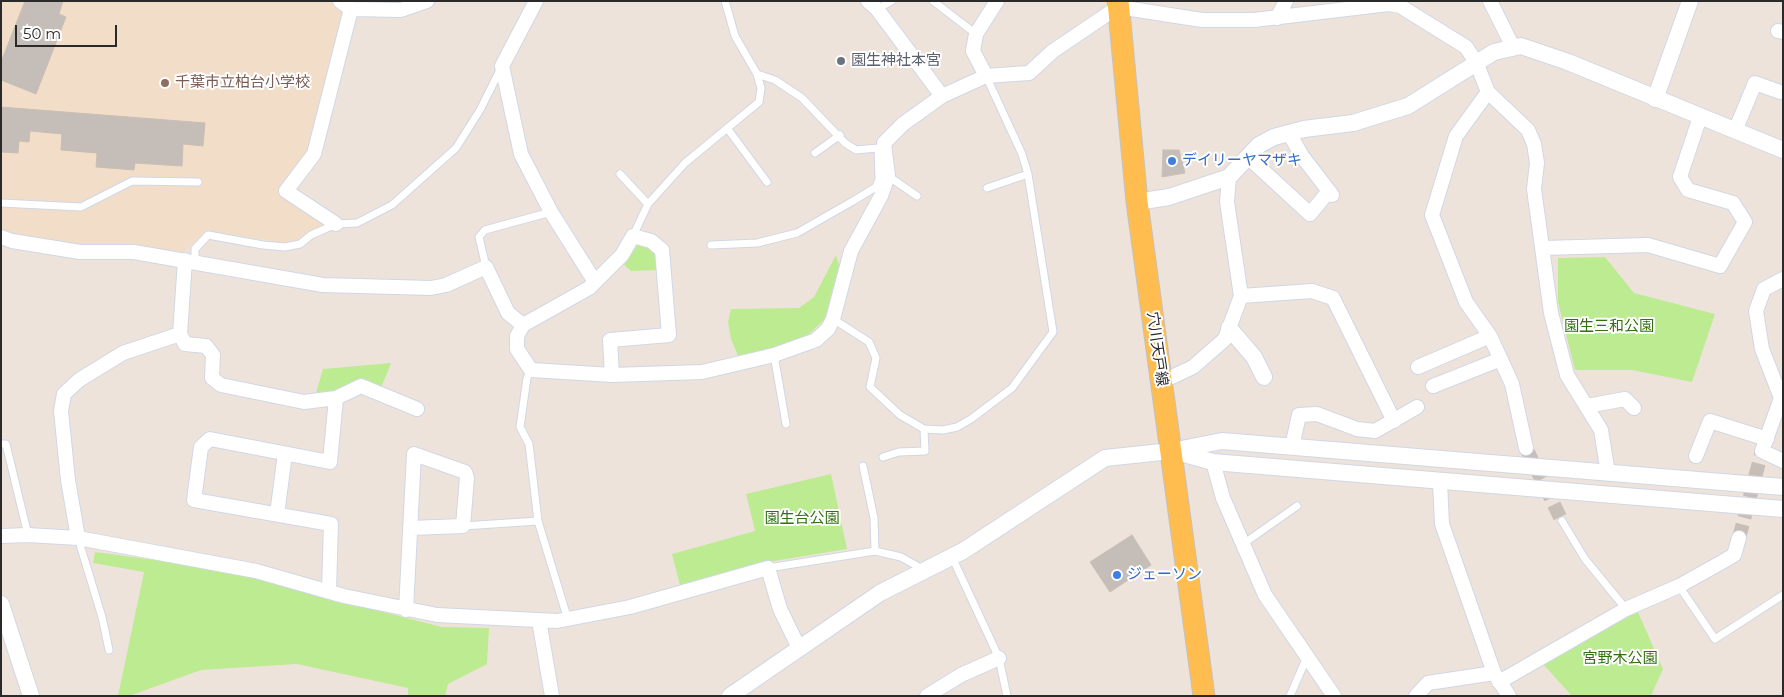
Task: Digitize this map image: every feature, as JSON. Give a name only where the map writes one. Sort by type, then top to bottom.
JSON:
[{"type":"main road","name":"穴川天戸線","points":[[1118,4],[1137,202],[1204,696]]},
{"type":"street","points":[[336,224],[286,191],[314,154],[346,5],[401,10],[427,1]]},
{"type":"street","points":[[536,1],[502,66],[521,154],[551,212],[595,282]]},
{"type":"street","points":[[986,76],[973,51],[976,34],[997,1]]},
{"type":"street","points":[[1277,18],[1286,1]]},
{"type":"street","points":[[1490,1],[1513,47]]},
{"type":"street","points":[[1655,99],[1690,1]]},
{"type":"street","points":[[612,375],[610,340],[668,335],[662,250],[651,240],[633,236],[622,255],[589,288],[523,325],[517,336],[516,349],[532,370],[612,375],[702,372],[774,355],[816,340],[828,329],[833,320],[851,251],[881,196],[888,176],[881,145],[903,124],[942,96],[986,76],[1029,73],[1053,51],[1118,4],[1202,20],[1277,18],[1389,4],[1400,6],[1466,47],[1476,62],[1488,92],[1528,130],[1534,144],[1538,163],[1534,189],[1551,313],[1567,375],[1601,430],[1608,473]]},
{"type":"street","points":[[873,5],[942,96]]},
{"type":"street","points":[[1137,202],[1169,197],[1229,177],[1259,146],[1274,137],[1304,129],[1354,122],[1408,106],[1494,52],[1521,46],[1536,50],[1783,150]]},
{"type":"street","points":[[1735,131],[1755,83],[1780,92]]},
{"type":"street","points":[[1488,92],[1456,136],[1432,214],[1466,302],[1490,336],[1512,384],[1526,448]]},
{"type":"street","points":[[1543,248],[1648,245],[1720,266],[1745,222],[1733,203],[1688,190],[1680,177],[1700,117]]},
{"type":"street","points":[[1248,157],[1310,214],[1330,193],[1302,156],[1289,133]]},
{"type":"street","points":[[1161,382],[1193,367],[1225,339],[1241,296],[1227,202],[1229,177]]},
{"type":"street","points":[[1,237],[12,242],[80,252],[134,252],[323,285],[431,288],[446,285],[486,267],[508,313],[523,325]]},
{"type":"street","points":[[190,261],[180,334],[185,344],[206,346],[213,355],[212,378],[221,385],[304,402],[336,398],[360,386],[417,409]]},
{"type":"street","points":[[1783,279],[1764,289],[1756,311],[1762,349],[1781,398],[1762,451],[1783,461]]},
{"type":"street","points":[[1241,296],[1312,291],[1333,298],[1394,421]]},
{"type":"street","points":[[1229,328],[1254,357],[1264,377]]},
{"type":"street","points":[[78,538],[67,470],[62,411],[64,394],[79,380],[123,353],[180,334]]},
{"type":"street","points":[[1418,367],[1490,336]]},
{"type":"street","points":[[1433,386],[1501,358]]},
{"type":"street","points":[[329,591],[331,524],[194,500],[201,447],[210,439],[330,462],[336,398]]},
{"type":"street","points":[[1587,406],[1625,399],[1634,408]]},
{"type":"street","points":[[1292,447],[1299,416],[1317,414],[1357,429],[1375,431],[1418,408]]},
{"type":"street","points":[[1696,456],[1710,421],[1767,439]]},
{"type":"street","points":[[730,696],[880,593],[952,557],[1105,458],[1170,451],[1222,441],[1783,487]]},
{"type":"street","points":[[1170,451],[1213,462],[1783,509]]},
{"type":"street","points":[[277,514],[285,454]]},
{"type":"street","points":[[406,610],[410,528],[414,454],[466,472],[468,478],[463,526],[410,528]]},
{"type":"street","points":[[1213,462],[1222,498],[1265,595],[1334,696]]},
{"type":"street","points":[[1440,482],[1442,524],[1496,678],[1509,696]]},
{"type":"street","points":[[1,536],[28,534],[78,538],[256,571],[329,591],[437,616],[568,620],[630,607],[768,568],[780,609],[799,648]]},
{"type":"street","points":[[1416,696],[1428,683],[1496,678],[1626,609],[1679,586],[1734,555],[1738,538]]},
{"type":"street","points":[[1,604],[31,696]]},
{"type":"street","points":[[539,620],[552,696]]},
{"type":"street","points":[[927,696],[961,675],[999,658]]},
{"type":"lane","points":[[633,236],[648,204],[685,163],[758,102],[761,88],[757,74],[734,36],[725,1]]},
{"type":"lane","points":[[873,5],[892,1]]},
{"type":"lane","points":[[933,1],[976,34]]},
{"type":"lane","points":[[190,261],[195,248],[208,235],[284,247],[300,244],[311,235],[336,224],[357,223],[392,206],[456,148],[480,110],[502,66]]},
{"type":"lane","points":[[711,245],[757,243],[797,233],[876,187],[879,179],[881,145],[856,150],[845,143],[840,135],[802,98],[775,80],[757,74]]},
{"type":"lane","points":[[833,320],[869,342],[876,358],[870,387],[900,415],[924,429],[942,430],[957,427],[987,408],[1012,388],[1053,332],[1028,174],[1022,154],[986,76]]},
{"type":"lane","points":[[727,128],[767,182]]},
{"type":"lane","points":[[816,153],[840,135]]},
{"type":"lane","points":[[620,174],[648,204]]},
{"type":"lane","points":[[987,188],[1028,174]]},
{"type":"lane","points":[[888,176],[917,196]]},
{"type":"lane","points":[[1,203],[81,207],[132,181],[198,182]]},
{"type":"lane","points":[[486,267],[478,237],[484,230],[551,212]]},
{"type":"lane","points":[[774,355],[786,424]]},
{"type":"lane","points":[[532,370],[528,378],[520,427],[529,444],[538,521],[568,620]]},
{"type":"lane","points":[[883,457],[899,452],[925,451],[924,429]]},
{"type":"lane","points":[[1,444],[6,444],[28,534]]},
{"type":"lane","points":[[863,466],[874,518],[875,551]]},
{"type":"lane","points":[[1243,544],[1297,506]]},
{"type":"lane","points":[[1562,520],[1585,559],[1626,609]]},
{"type":"lane","points":[[463,526],[538,521]]},
{"type":"lane","points":[[78,538],[102,617],[109,650]]},
{"type":"lane","points":[[768,568],[875,551],[901,557],[924,571]]},
{"type":"lane","points":[[952,557],[999,658],[1007,696]]},
{"type":"lane","points":[[1679,586],[1715,639],[1783,595]]},
{"type":"lane","points":[[1290,696],[1308,657]]},
{"type":"shaded area","name":"千葉市立柏台小学校","points":[[1,1],[333,1],[347,11],[310,154],[282,193],[328,223],[296,241],[283,243],[206,231],[183,253],[142,246],[70,246],[11,236],[1,232]]},
{"type":"green space","points":[[638,244],[651,248],[658,255],[659,270],[631,271],[624,265]]},
{"type":"green space","points":[[836,255],[839,265],[825,319],[805,338],[739,358],[731,339],[728,322],[731,309],[799,308],[814,297]]},
{"type":"green space","name":"園生三和公園","points":[[1605,257],[1634,293],[1715,314],[1692,382],[1632,370],[1575,370],[1558,302],[1558,258]]},
{"type":"green space","points":[[391,363],[381,388],[316,393],[323,369]]},
{"type":"green space","name":"園生台公園","points":[[831,474],[847,549],[768,562],[681,589],[672,554],[755,531],[746,494]]},
{"type":"green space","points":[[95,552],[199,566],[276,581],[317,595],[442,627],[489,628],[487,664],[448,684],[445,696],[408,696],[408,688],[297,664],[201,670],[129,696],[118,696],[144,572],[93,563]]},
{"type":"green space","name":"宮野木公園","points":[[1638,612],[1663,669],[1651,696],[1572,696],[1542,663],[1586,635]]},
{"type":"building","points":[[25,1],[63,1],[59,14],[66,17],[36,94],[1,80],[1,62]]},
{"type":"building","points":[[1,107],[205,123],[203,146],[183,144],[182,166],[135,163],[134,170],[96,167],[97,153],[61,150],[62,134],[30,131],[29,142],[19,141],[18,153],[1,152]]},
{"type":"building","name":"デイリーヤマザキ","points":[[1163,150],[1179,150],[1185,173],[1162,177]]},
{"type":"building","name":"ジェーソン","points":[[1132,535],[1151,565],[1110,592],[1090,562]]},
{"type":"tunnel","points":[[1526,448],[1562,521]]},
{"type":"tunnel","points":[[1739,538],[1762,451]]},
{"type":"place","name":"園生神社本宮","points":[[841,61]]},
{"type":"place","name":"千葉市立柏台小学校","points":[[165,83]]},
{"type":"place","name":"デイリーヤマザキ","points":[[1172,161]]},
{"type":"place","name":"ジェーソン","points":[[1117,575]]}]
